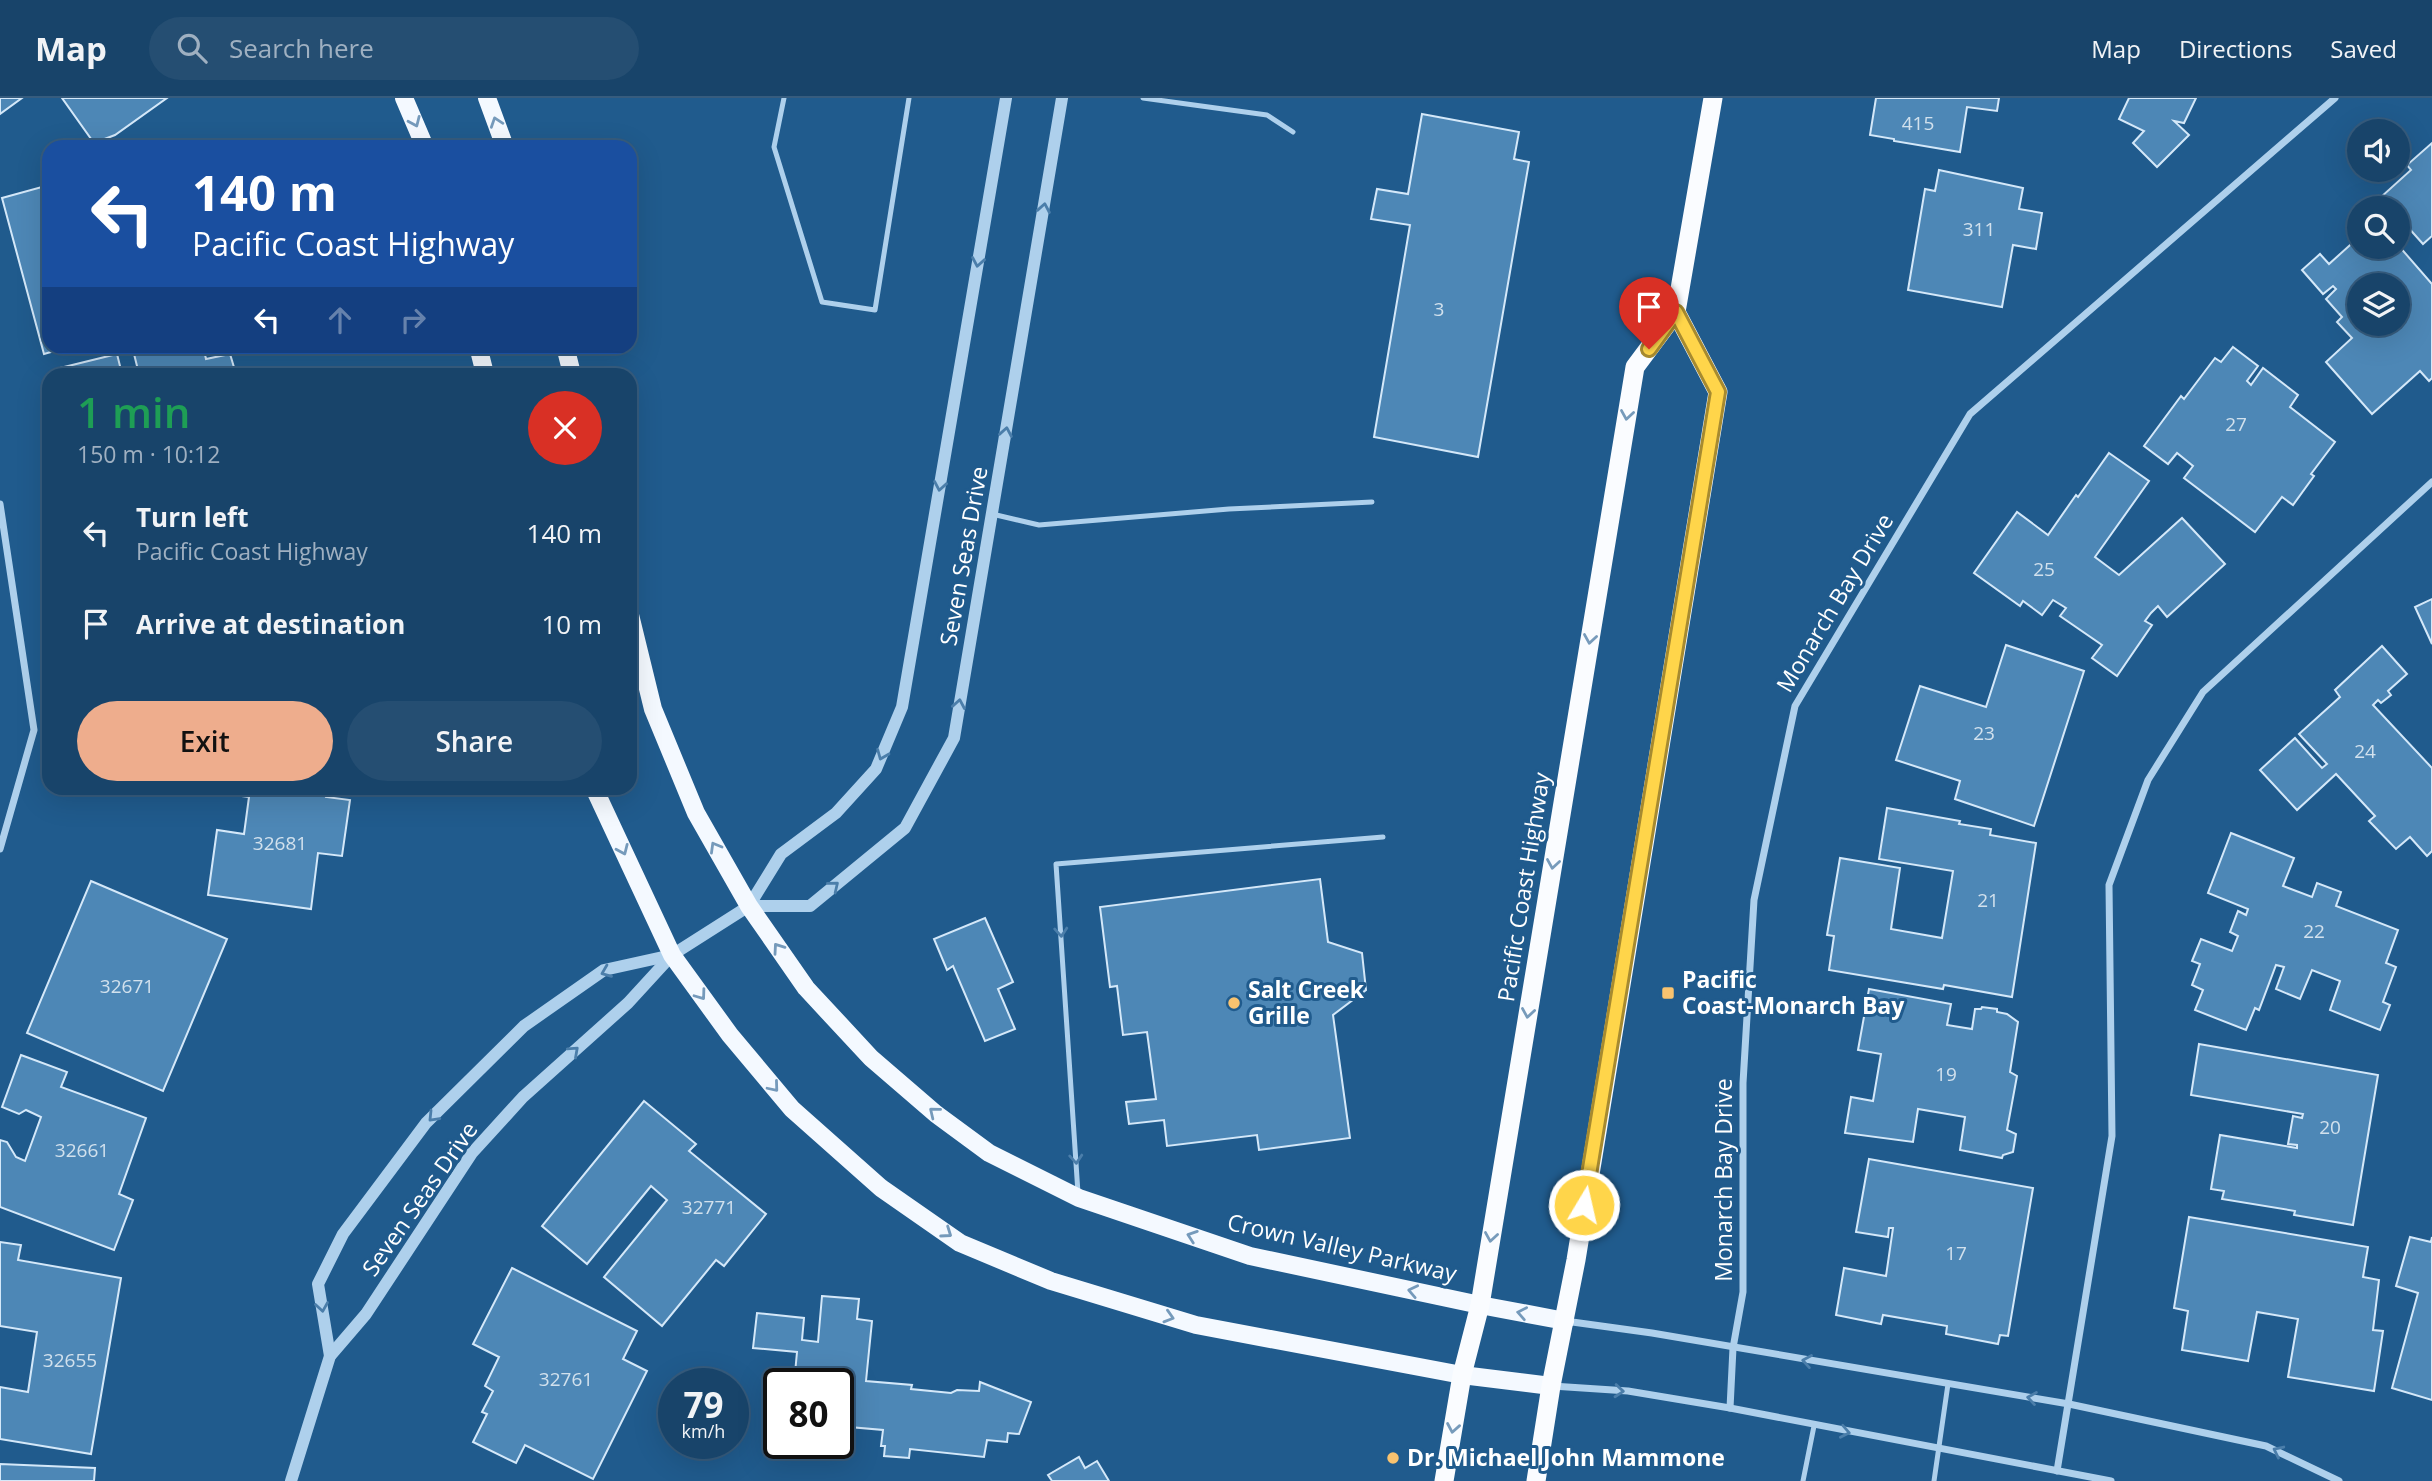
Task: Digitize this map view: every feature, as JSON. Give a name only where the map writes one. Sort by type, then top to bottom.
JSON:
[{"type":"highway","name":"Pacific Coast Highway","points":[[1444,1481],[1462,1375],[1480,1305],[1635,367],[1676,312],[1713,98]]},
{"type":"highway","points":[[1536,1481],[1551,1386],[1565,1321],[1718,392],[1676,312]]},
{"type":"main road","points":[[404,98],[422,140]]},
{"type":"main road","points":[[487,98],[502,140]]},
{"type":"main road","name":"Crown Valley Parkway","points":[[637,642],[657,720],[696,813],[749,906],[806,988],[871,1058],[936,1114],[989,1153],[1079,1198],[1250,1256],[1565,1321]]},
{"type":"main road","points":[[597,795],[672,955],[730,1035],[792,1109],[881,1188],[960,1243],[1051,1281],[1196,1325],[1462,1375],[1551,1386]]},
{"type":"street","name":"Seven Seas Drive","points":[[291,1481],[330,1356],[366,1314],[472,1153],[523,1097],[628,1003],[672,955],[749,906],[781,854],[835,813],[876,769],[902,707],[1006,98]]},
{"type":"street","name":"Seven Seas Drive","points":[[749,906],[810,906],[905,828],[954,738],[1062,98]]},
{"type":"street","name":"Monarch Bay Drive","points":[[1730,1408],[1733,1348],[1744,1292],[1743,1083],[1754,900],[1795,706],[1970,415],[2335,98]]},
{"type":"street","points":[[2057,1471],[2112,1136],[2109,885],[2148,780],[2203,692],[2432,482]]},
{"type":"street","points":[[0,504],[34,730],[0,849]]},
{"type":"street","name":"Seven Seas Drive","points":[[330,1356],[318,1284],[343,1234],[426,1122],[524,1026],[592,978],[604,970],[672,955]]},
{"type":"street","points":[[1565,1321],[1652,1333],[2069,1404],[2266,1446],[2339,1481]]},
{"type":"street","points":[[1551,1386],[1628,1391],[1730,1408],[2111,1481]]},
{"type":"lane","points":[[784,98],[774,147],[822,302],[875,310],[909,98]]},
{"type":"lane","points":[[1143,98],[1267,115],[1293,132]]},
{"type":"lane","points":[[992,514],[1039,525],[1229,509],[1372,502]]},
{"type":"lane","points":[[1079,1198],[1056,864],[1383,837]]},
{"type":"lane","points":[[1934,1481],[1948,1384]]},
{"type":"lane","points":[[1803,1481],[1814,1426]]},
{"type":"building","points":[[0,98],[22,98],[0,114]]},
{"type":"building","points":[[62,98],[167,98],[115,135],[102,140],[92,140]]},
{"type":"building","points":[[1876,98],[1999,98],[1997,111],[1967,107],[1960,152],[1870,135]]},
{"type":"building","points":[[2129,98],[2196,98],[2184,123],[2174,121],[2189,135],[2157,167],[2133,143],[2144,131],[2119,119]]},
{"type":"building","points":[[1422,114],[1519,132],[1514,159],[1529,162],[1478,457],[1374,437],[1410,225],[1371,219],[1377,189],[1408,194]]},
{"type":"building","points":[[2432,143],[2432,236],[2423,244],[2410,229],[2410,196],[2382,196],[2398,182],[2410,182],[2410,162]]},
{"type":"building","points":[[1939,170],[2023,188],[2019,209],[2042,213],[2036,249],[2013,245],[2002,307],[1908,290],[1925,189],[1935,191]]},
{"type":"building","points":[[42,187],[42,347],[2,198]]},
{"type":"building","points":[[2347,248],[2347,259],[2410,259],[2432,284],[2432,378],[2429,381],[2420,371],[2372,414],[2326,362],[2352,338],[2350,336],[2410,336],[2410,273],[2347,273],[2347,333],[2337,322],[2342,317],[2326,299],[2336,289],[2333,286],[2323,294],[2302,270],[2320,254],[2329,264]]},
{"type":"building","points":[[2233,347],[2258,366],[2247,381],[2251,385],[2263,368],[2298,395],[2290,407],[2335,442],[2311,474],[2314,476],[2293,505],[2282,497],[2255,532],[2184,478],[2193,466],[2177,453],[2168,464],[2144,446],[2181,396],[2184,399],[2215,358],[2221,362]]},
{"type":"building","points":[[117,354],[120,368],[60,368]]},
{"type":"building","points":[[134,354],[205,354],[206,359],[230,354],[234,368],[138,368]]},
{"type":"building","points":[[2109,453],[2149,481],[2095,557],[2119,575],[2182,518],[2225,564],[2167,617],[2158,606],[2151,613],[2145,621],[2152,625],[2117,676],[2092,658],[2102,645],[2060,616],[2066,608],[2053,600],[2042,615],[2023,601],[2020,606],[1974,573],[2017,512],[2048,535]]},
{"type":"building","points":[[2432,599],[2432,644],[2415,607]]},
{"type":"building","points":[[2006,645],[2084,671],[2034,826],[1955,799],[1960,781],[1896,760],[1920,686],[1986,707]]},
{"type":"building","points":[[2382,646],[2407,674],[2388,691],[2391,695],[2381,703],[2378,700],[2373,705],[2432,768],[2432,851],[2427,856],[2410,837],[2396,849],[2369,821],[2375,816],[2336,774],[2297,810],[2260,770],[2295,738],[2322,768],[2327,764],[2299,734],[2340,697],[2335,690]]},
{"type":"building","points":[[234,795],[326,795],[350,800],[342,856],[318,853],[311,909],[208,895],[217,830],[244,834],[249,797]]},
{"type":"building","points":[[1887,808],[1960,821],[1959,824],[1991,829],[1990,835],[2036,843],[2012,997],[1944,985],[1943,989],[1829,970],[1834,936],[1827,935],[1840,858],[1900,868],[1891,929],[1942,938],[1953,871],[1879,859]]},
{"type":"building","points":[[2231,833],[2294,858],[2283,886],[2312,897],[2317,883],[2341,892],[2336,906],[2398,930],[2386,963],[2396,967],[2383,1002],[2390,1005],[2380,1030],[2330,1010],[2340,981],[2312,970],[2300,999],[2276,989],[2284,967],[2276,965],[2259,1010],[2255,1008],[2246,1030],[2195,1010],[2203,990],[2192,985],[2200,964],[2192,961],[2201,939],[2232,951],[2238,936],[2230,932],[2238,911],[2246,915],[2248,909],[2208,893]]},
{"type":"building","name":"Salt Creek Grille","points":[[1320,879],[1328,942],[1362,953],[1366,990],[1333,1015],[1350,1138],[1259,1150],[1257,1135],[1167,1146],[1164,1120],[1129,1124],[1126,1102],[1156,1099],[1147,1032],[1123,1035],[1117,986],[1110,987],[1100,907]]},
{"type":"building","points":[[91,881],[227,939],[163,1091],[27,1033]]},
{"type":"building","points":[[985,918],[1013,982],[998,989],[1015,1029],[985,1041],[953,966],[947,970],[934,939]]},
{"type":"building","points":[[1869,989],[1951,1004],[1947,1025],[1972,1029],[1975,1009],[1982,1007],[1997,1009],[1997,1012],[2007,1014],[2018,1022],[2010,1072],[2017,1076],[2007,1130],[2016,1134],[2013,1152],[2003,1155],[2002,1158],[1960,1150],[1965,1117],[1918,1109],[1913,1142],[1845,1133],[1851,1097],[1873,1101],[1881,1054],[1858,1050]]},
{"type":"building","points":[[2199,1044],[2378,1075],[2353,1225],[2294,1215],[2295,1211],[2222,1199],[2224,1191],[2211,1189],[2220,1135],[2297,1148],[2297,1145],[2288,1144],[2293,1116],[2302,1118],[2303,1114],[2191,1095]]},
{"type":"building","points":[[21,1055],[67,1072],[61,1087],[146,1118],[119,1194],[133,1200],[114,1250],[0,1207],[0,1140],[7,1142],[16,1157],[25,1161],[41,1117],[26,1110],[19,1114],[2,1107]]},
{"type":"building","points":[[644,1101],[696,1144],[689,1151],[766,1214],[724,1266],[716,1260],[662,1326],[604,1277],[667,1200],[651,1186],[587,1264],[542,1226]]},
{"type":"building","points":[[1869,1159],[2033,1188],[2008,1336],[2000,1335],[1998,1344],[1946,1334],[1947,1326],[1883,1315],[1881,1324],[1836,1315],[1844,1268],[1886,1276],[1893,1228],[1889,1228],[1888,1237],[1856,1232]]},
{"type":"building","points":[[2189,1217],[2368,1247],[2363,1277],[2379,1280],[2373,1330],[2383,1331],[2374,1391],[2288,1377],[2298,1319],[2257,1312],[2248,1361],[2182,1350],[2188,1311],[2174,1308]]},
{"type":"building","points":[[2410,1237],[2431,1242],[2432,1237],[2432,1400],[2392,1388],[2418,1293],[2396,1286]]},
{"type":"building","points":[[0,1242],[21,1245],[18,1260],[121,1278],[91,1454],[0,1439],[0,1387],[28,1392],[37,1332],[0,1326]]},
{"type":"building","points":[[512,1268],[637,1331],[623,1359],[647,1371],[593,1479],[525,1445],[516,1463],[473,1442],[487,1414],[482,1412],[493,1391],[485,1386],[499,1357],[473,1344]]},
{"type":"building","points":[[822,1296],[859,1299],[857,1319],[872,1321],[866,1381],[912,1385],[911,1389],[951,1393],[957,1390],[979,1391],[980,1382],[1031,1402],[1019,1434],[1008,1433],[1007,1442],[987,1440],[984,1457],[910,1449],[909,1458],[884,1456],[885,1446],[881,1446],[883,1430],[854,1427],[854,1368],[796,1368],[797,1352],[753,1348],[757,1313],[804,1318],[802,1340],[818,1342]]},
{"type":"building","points":[[1079,1457],[1085,1468],[1097,1461],[1109,1481],[1052,1481],[1048,1475]]},
{"type":"building","points":[[0,1464],[95,1468],[94,1481],[0,1481]]},
{"type":"place","name":"Pacific Coast-Monarch Bay","points":[[1668,993]]},
{"type":"place","name":"Salt Creek Grille","points":[[1234,1003]]},
{"type":"place","name":"Dr. Michael John Mammone","points":[[1393,1458]]},
{"type":"route","points":[[1584,1205],[1718,392],[1676,312],[1649,349]]}]
